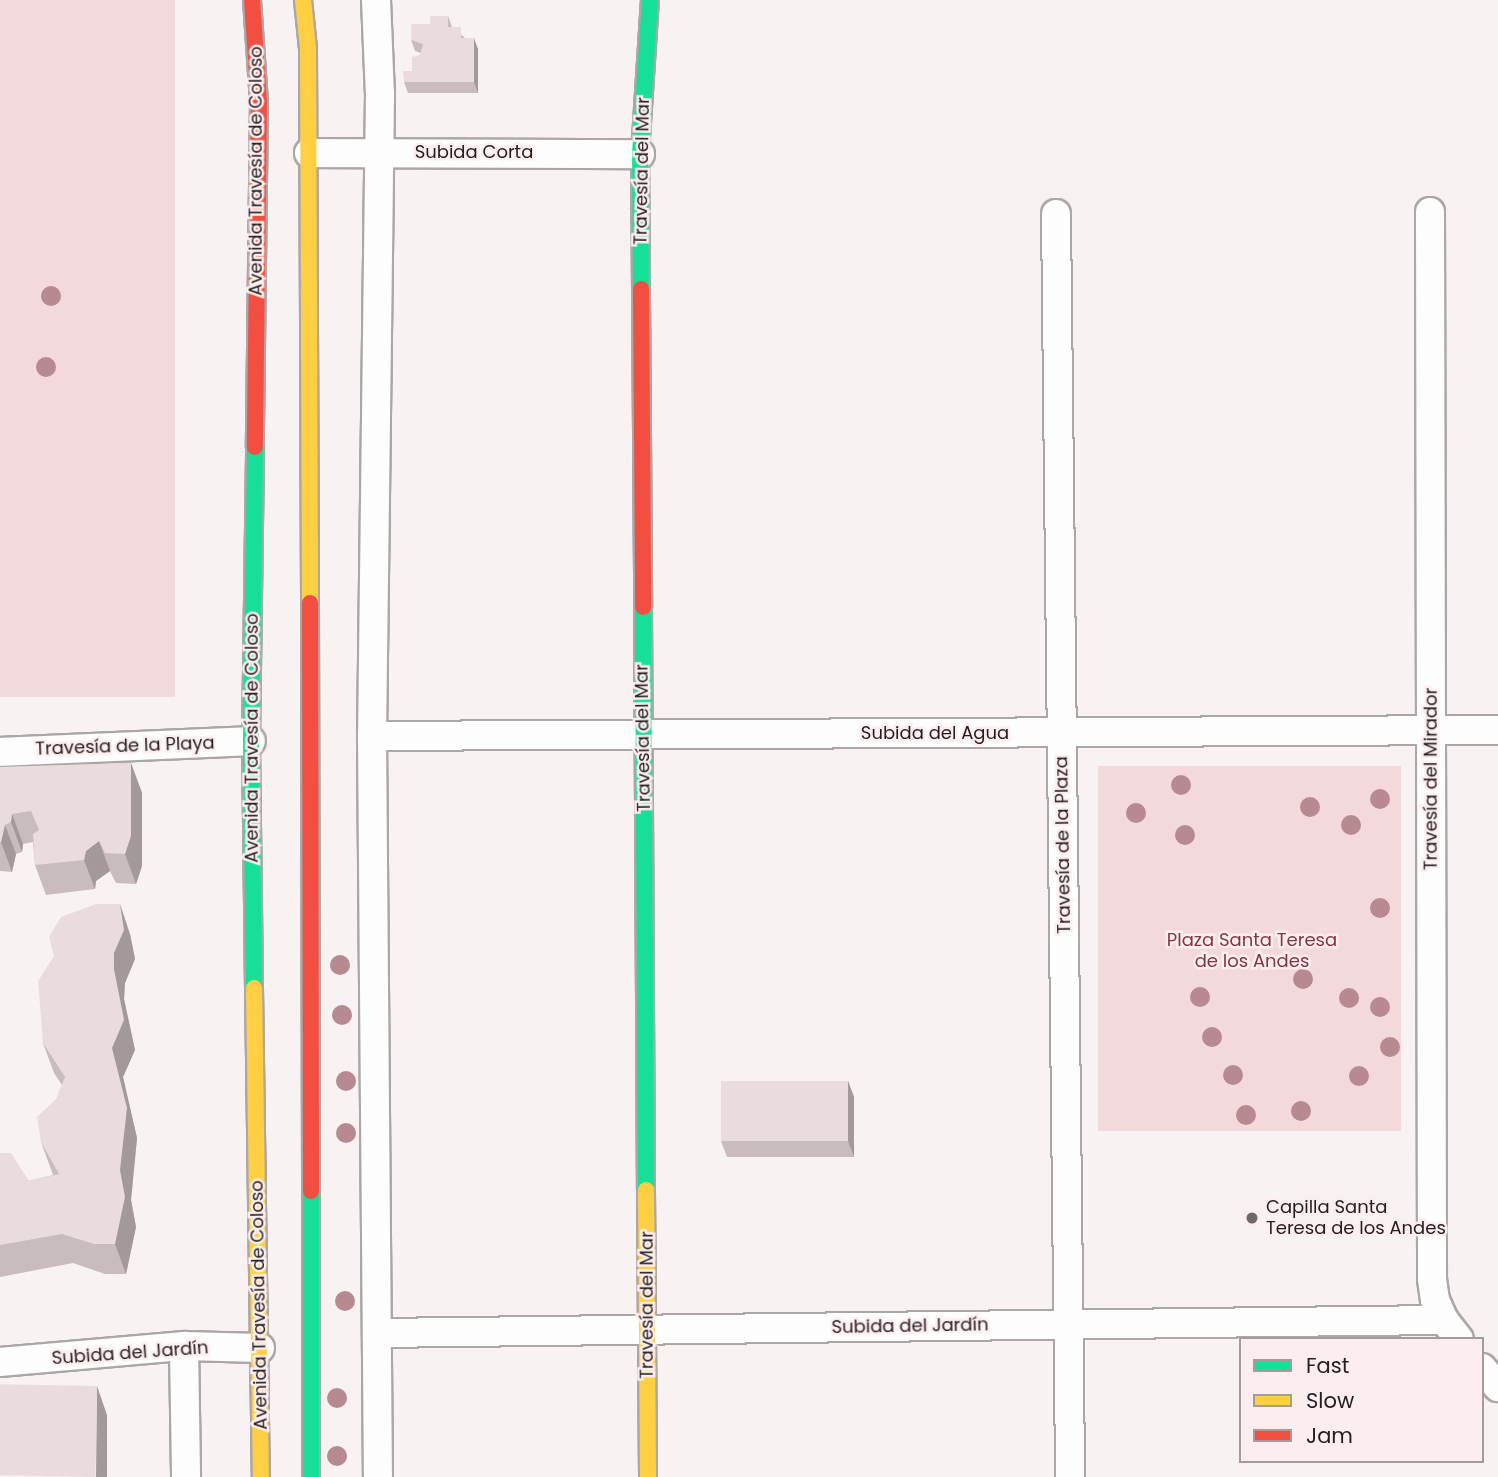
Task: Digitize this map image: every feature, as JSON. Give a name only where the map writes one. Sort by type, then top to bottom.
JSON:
[{"type":"main road","name":"Avenida Travesía de Coloso","points":[[253,0],[259,102],[251,741],[261,1477]]},
{"type":"main road","points":[[303,0],[308,48],[309,153],[311,1477]]},
{"type":"main road","name":"Travesía del Mar","points":[[648,1477],[640,154],[650,0]]},
{"type":"street","points":[[376,0],[379,152],[372,736],[378,1477]]},
{"type":"street","name":"Subida Corta","points":[[309,153],[640,154]]},
{"type":"street","name":"Travesía del Mirador","points":[[1430,212],[1432,1279],[1435,1300],[1451,1329]]},
{"type":"street","name":"Travesía de la Plaza","points":[[1056,214],[1070,1477]]},
{"type":"street","name":"Subida del Agua","points":[[372,736],[1498,730]]},
{"type":"street","name":"Travesía de la Playa","points":[[0,752],[251,741]]},
{"type":"street","name":"Subida del Jardín","points":[[377,1333],[1068,1324],[1451,1329]]},
{"type":"street","points":[[184,1346],[186,1477]]},
{"type":"street","name":"Subida del Jardín","points":[[0,1362],[184,1346],[260,1348]]},
{"type":"street","points":[[1484,1370],[1498,1387]]},
{"type":"green space","points":[[0,0],[175,0],[175,697],[0,697]]},
{"type":"green space","name":"Plaza Santa Teresa de los Andes","points":[[1098,766],[1401,766],[1401,1131],[1098,1131]]},
{"type":"building","points":[[430,16],[448,16],[448,27],[461,27],[461,38],[474,38],[474,82],[404,82],[403,71],[412,71],[412,57],[420,55],[423,44],[411,40],[411,24],[430,24]]},
{"type":"building","points":[[131,763],[131,836],[125,854],[105,853],[99,841],[86,851],[84,860],[35,865],[33,834],[39,830],[31,811],[12,814],[11,822],[5,825],[0,842],[0,767]]},
{"type":"building","points":[[96,904],[120,904],[124,930],[114,953],[114,969],[124,1020],[112,1048],[127,1108],[120,1170],[125,1197],[115,1244],[94,1244],[62,1234],[0,1245],[0,1153],[11,1153],[29,1181],[59,1174],[41,1142],[37,1117],[56,1099],[65,1077],[43,1043],[38,981],[54,956],[49,937],[61,917]]},
{"type":"building","points":[[721,1081],[848,1081],[848,1141],[721,1141]]},
{"type":"building","points":[[0,1384],[97,1386],[95,1477],[0,1475]]},
{"type":"traffic: fast","points":[[641,289],[640,154],[650,0]]},
{"type":"traffic: fast","points":[[254,988],[251,741],[255,447]]},
{"type":"traffic: fast","points":[[643,607],[646,1190]]},
{"type":"traffic: fast","points":[[311,1191],[311,1477]]},
{"type":"traffic: slow","points":[[303,0],[308,48],[310,603]]},
{"type":"traffic: slow","points":[[254,988],[261,1477]]},
{"type":"traffic: slow","points":[[646,1190],[648,1477]]},
{"type":"traffic: jam","points":[[252,0],[259,102],[255,447]]},
{"type":"traffic: jam","points":[[641,289],[643,607]]},
{"type":"traffic: jam","points":[[310,603],[311,1191]]},
{"type":"place","name":"Capilla Santa Teresa de los Andes","points":[[1252,1218]]}]
